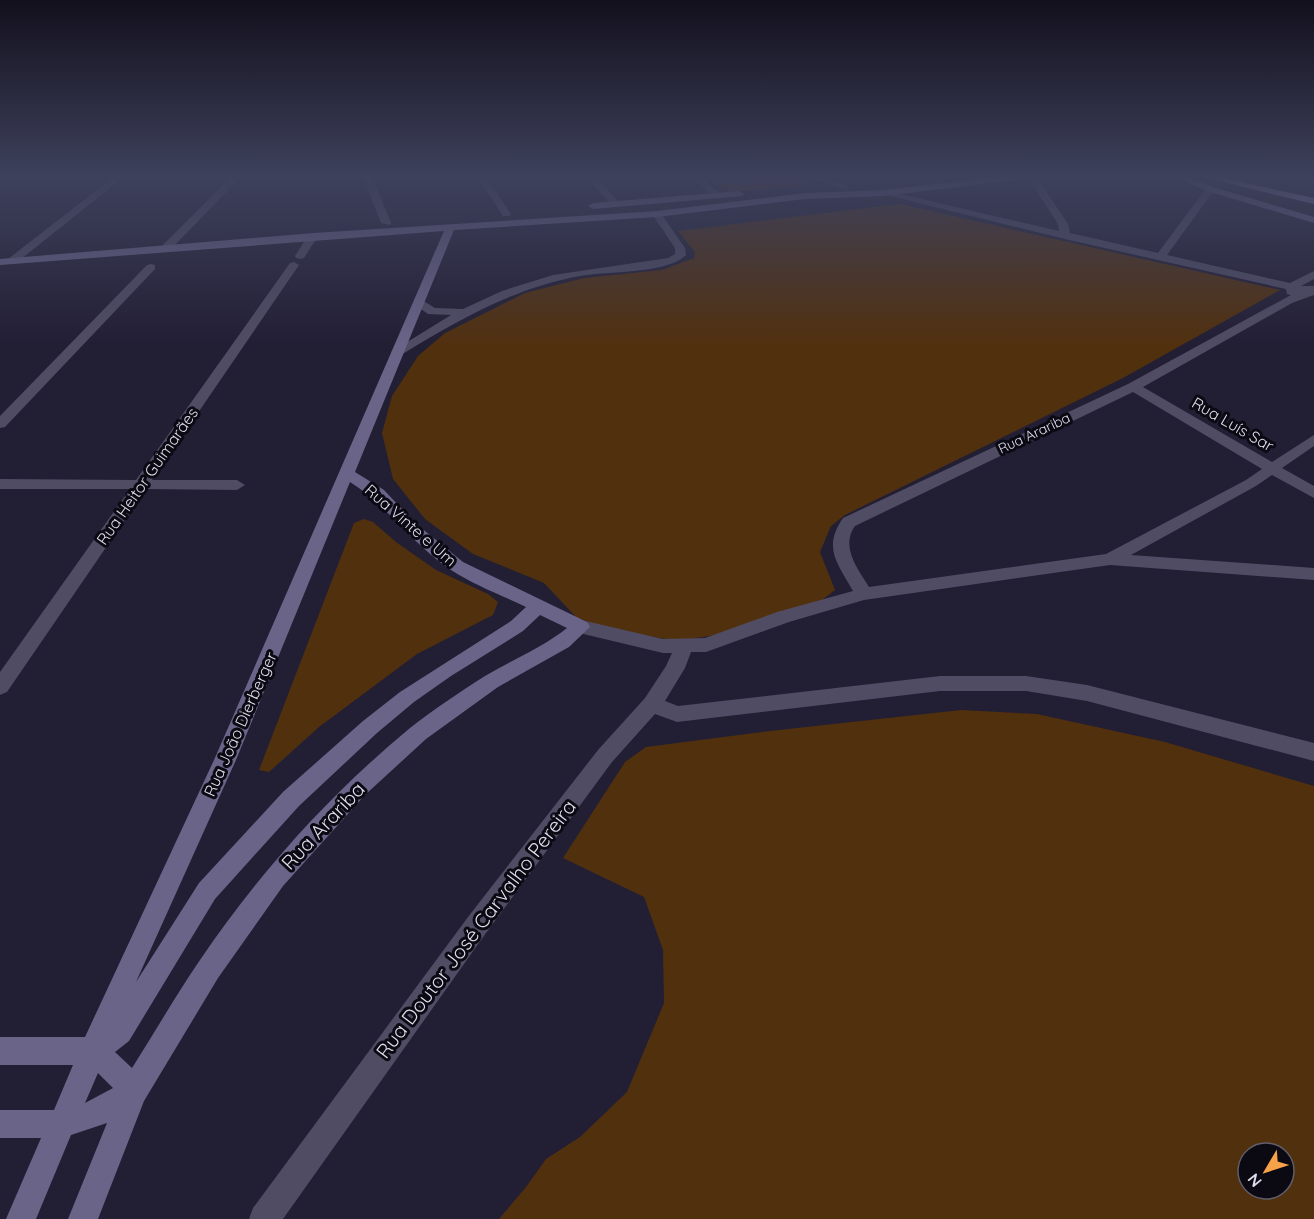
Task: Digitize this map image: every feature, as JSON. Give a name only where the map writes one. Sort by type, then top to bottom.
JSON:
[{"type":"main road","points":[[0,262],[284,233]]},
{"type":"main road","points":[[0,255],[356,233]]},
{"type":"main road","name":"Rua João Dierberger","points":[[21,1219],[93,1051],[225,760],[348,474],[448,233]]},
{"type":"main road","name":"Rua Vinte e Um","points":[[348,474],[378,493],[408,526],[457,566],[581,627]]},
{"type":"main road","points":[[0,1051],[93,1051],[120,1032],[207,891],[291,799],[370,727],[407,697],[453,665],[517,626],[538,606]]},
{"type":"main road","name":"Rua Arariba","points":[[133,1092],[203,978],[239,925],[311,836],[366,780],[419,733],[491,682],[562,642],[581,627]]},
{"type":"main road","points":[[93,1051],[118,1072],[133,1092]]},
{"type":"main road","points":[[0,1124],[62,1124],[94,1114],[133,1092]]},
{"type":"main road","points":[[83,1219],[133,1092]]},
{"type":"street","points":[[12,261],[48,233]]},
{"type":"street","points":[[170,244],[181,233]]},
{"type":"street","points":[[398,352],[462,312],[507,292],[578,273],[655,264],[676,258],[681,255],[680,248],[670,233]]},
{"type":"street","points":[[1052,233],[1162,255],[1290,294]]},
{"type":"street","points":[[1162,255],[1178,233]]},
{"type":"street","name":"Rua Heitor Guimarães","points":[[0,687],[313,236]]},
{"type":"street","points":[[0,424],[151,267]]},
{"type":"street","name":"Rua Arariba","points":[[864,594],[838,547],[841,531],[849,522],[1133,387],[1290,294],[1314,274]]},
{"type":"street","name":"Rua Arariba","points":[[1290,294],[1313,291]]},
{"type":"street","points":[[418,302],[432,311],[462,312]]},
{"type":"street","name":"Rua Luís Sar","points":[[1133,387],[1314,493]]},
{"type":"street","points":[[1110,559],[1251,483],[1314,440]]},
{"type":"street","points":[[0,484],[237,485]]},
{"type":"street","points":[[581,627],[663,646],[706,645],[783,617],[864,594],[1110,559],[1314,574]]},
{"type":"street","name":"Rua Doutor José Carvalho Pereira","points":[[264,1217],[477,925],[605,756],[652,704],[675,668],[684,645]]},
{"type":"street","points":[[652,704],[677,714],[957,681],[1008,681],[1060,687],[1087,693],[1314,752]]},
{"type":"shaded area","points":[[680,233],[1028,233],[1280,290],[1123,378],[845,515],[831,526],[820,552],[835,590],[822,600],[716,635],[677,641],[603,628],[576,617],[544,583],[473,554],[425,519],[393,479],[382,433],[392,396],[418,356],[445,333],[525,293],[584,278],[662,270],[694,258],[695,252]]},
{"type":"shaded area","points":[[364,519],[373,522],[396,542],[436,570],[488,594],[498,602],[493,615],[417,654],[319,727],[269,772],[259,770],[354,523]]},
{"type":"shaded area","points":[[961,710],[1037,714],[1165,742],[1314,786],[1314,1219],[499,1219],[546,1159],[580,1137],[627,1092],[664,1003],[663,950],[644,897],[563,858],[625,762],[646,747]]}]
